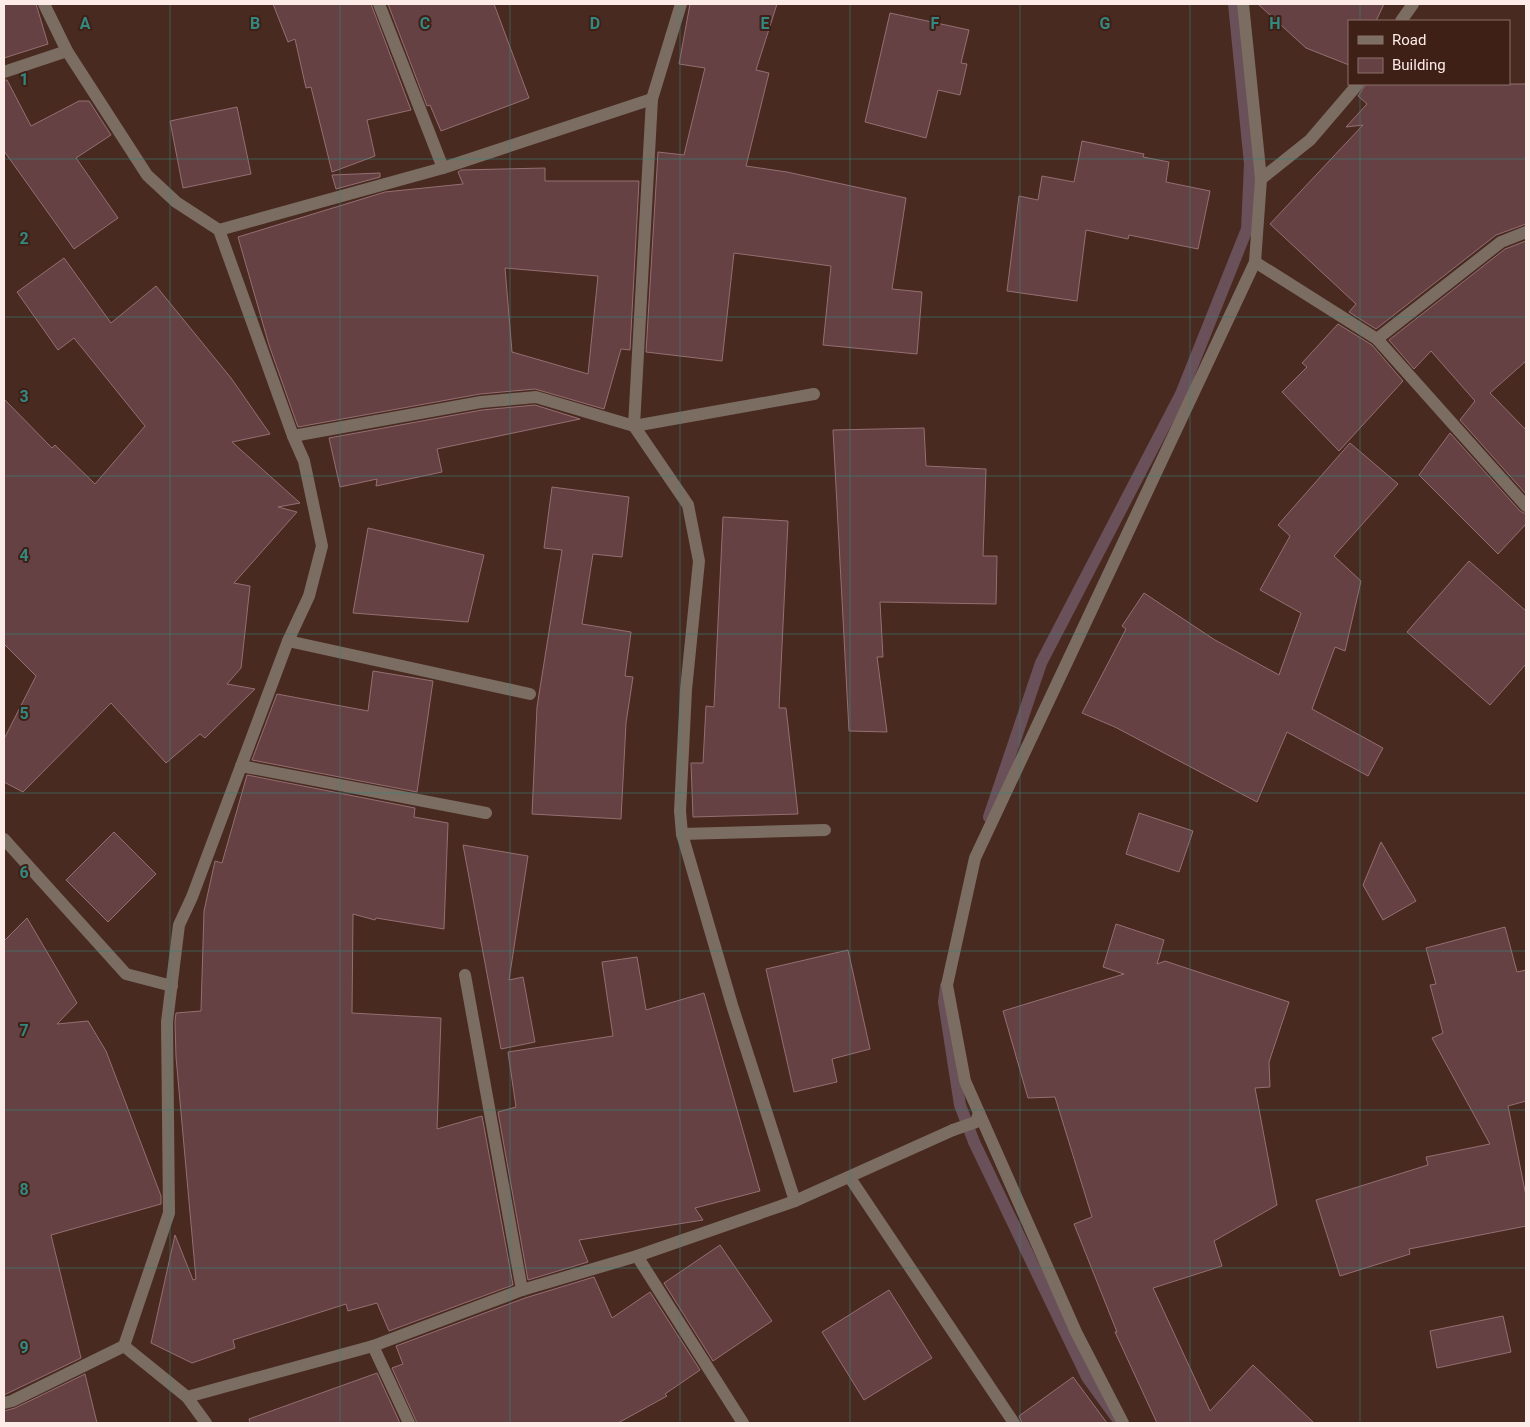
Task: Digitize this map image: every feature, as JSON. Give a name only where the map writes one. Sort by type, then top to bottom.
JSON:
[{"type":"street","points":[[4,1403],[12,1401],[124,1346],[169,1213],[167,1022],[179,925],[288,641],[309,596],[322,546],[304,461],[293,436],[219,230],[176,202],[147,175],[67,51],[44,4]]},
{"type":"street","points":[[379,4],[443,168]]},
{"type":"street","points":[[681,4],[652,99],[634,426],[688,505],[699,561],[686,690],[680,811],[682,834],[732,1005],[795,1201]]},
{"type":"street","points":[[1123,1423],[1076,1332],[978,1118],[965,1081],[947,985],[976,858],[1255,262],[1261,179],[1243,4]]},
{"type":"street","points":[[1403,20],[1414,4]]},
{"type":"street","points":[[4,72],[67,51]]},
{"type":"street","points":[[1261,179],[1310,140],[1357,85]]},
{"type":"street","points":[[219,230],[443,168],[652,99]]},
{"type":"street","points":[[1377,339],[1501,242],[1526,232]]},
{"type":"street","points":[[1255,262],[1377,339],[1526,506]]},
{"type":"street","points":[[293,436],[481,402],[536,397],[634,426],[814,394]]},
{"type":"street","points":[[288,641],[530,694]]},
{"type":"street","points":[[241,766],[486,813]]},
{"type":"street","points":[[682,834],[825,830]]},
{"type":"street","points":[[4,839],[126,974],[172,986]]},
{"type":"street","points":[[465,975],[522,1290]]},
{"type":"street","points":[[187,1397],[374,1346],[522,1290],[637,1256],[795,1201],[850,1178],[978,1118]]},
{"type":"street","points":[[850,1178],[1014,1423]]},
{"type":"street","points":[[637,1256],[743,1423]]},
{"type":"street","points":[[124,1346],[187,1397],[206,1423]]},
{"type":"street","points":[[374,1346],[410,1423]]},
{"type":"building","points":[[4,4],[36,4],[48,44],[4,58]]},
{"type":"building","points":[[273,4],[371,4],[411,110],[367,120],[375,156],[332,172],[311,87],[306,88],[295,39],[288,42]]},
{"type":"building","points":[[388,4],[494,4],[529,98],[441,131],[430,105],[427,106]]},
{"type":"building","points":[[690,4],[777,4],[756,70],[769,73],[746,166],[787,172],[906,198],[892,289],[922,292],[917,354],[823,345],[831,266],[734,253],[722,361],[646,352],[658,152],[684,155],[705,68],[679,64]]},
{"type":"building","points":[[1258,4],[1384,4],[1376,20],[1348,20],[1348,65],[1306,48]]},
{"type":"building","points":[[890,13],[969,30],[961,63],[967,64],[960,95],[938,90],[926,138],[865,122]]},
{"type":"building","points":[[4,80],[7,80],[31,126],[79,101],[89,101],[111,135],[76,158],[118,218],[74,249],[4,151]]},
{"type":"building","points":[[1526,84],[1526,224],[1496,235],[1376,329],[1349,312],[1356,304],[1270,224],[1363,125],[1346,127],[1367,104],[1358,96],[1365,85]]},
{"type":"building","points":[[237,107],[251,174],[183,188],[170,121]]},
{"type":"building","points":[[1082,141],[1144,154],[1143,157],[1169,162],[1166,182],[1210,191],[1198,249],[1129,235],[1128,239],[1086,230],[1077,301],[1007,291],[1019,196],[1038,200],[1042,176],[1074,182]]},
{"type":"building","points":[[545,168],[545,181],[639,181],[630,350],[621,349],[604,409],[535,389],[480,394],[298,427],[269,345],[238,237],[385,192],[463,184],[458,172],[461,170]],"holes":[[[505,268],[598,276],[588,374],[512,352]]]},
{"type":"building","points":[[380,173],[380,177],[336,189],[332,175]]},
{"type":"building","points":[[1526,241],[1526,361],[1490,393],[1526,430],[1526,494],[1460,420],[1475,401],[1431,351],[1414,369],[1389,340],[1505,249]]},
{"type":"building","points":[[64,258],[111,323],[156,286],[231,378],[270,434],[232,442],[300,503],[278,507],[297,512],[234,583],[250,586],[241,668],[227,684],[255,689],[205,738],[200,734],[166,763],[111,703],[23,792],[4,782],[4,739],[36,676],[4,644],[4,399],[52,448],[55,445],[95,484],[145,426],[74,338],[58,350],[17,292]]},
{"type":"building","points":[[1338,324],[1372,345],[1403,381],[1339,451],[1282,392],[1307,367],[1302,363]]},
{"type":"building","points":[[535,405],[580,419],[437,449],[442,472],[376,486],[377,479],[340,487],[329,438],[482,410]]},
{"type":"building","points":[[924,428],[926,466],[986,469],[983,556],[997,556],[996,604],[880,602],[883,657],[877,657],[887,732],[849,731],[833,430]]},
{"type":"building","points":[[1450,433],[1520,511],[1526,514],[1526,524],[1498,554],[1419,475]]},
{"type":"building","points":[[1350,443],[1398,484],[1334,556],[1361,581],[1345,651],[1335,647],[1312,709],[1383,748],[1368,776],[1287,732],[1257,802],[1115,727],[1082,713],[1126,629],[1122,626],[1144,593],[1215,640],[1279,675],[1301,613],[1260,590],[1290,536],[1278,525]]},
{"type":"building","points":[[552,487],[629,497],[622,557],[593,554],[582,624],[631,632],[625,676],[633,677],[626,723],[621,819],[532,814],[537,707],[562,550],[544,548]]},
{"type":"building","points":[[723,517],[788,521],[779,708],[786,708],[798,814],[693,817],[691,763],[703,763],[706,706],[714,707]]},
{"type":"building","points":[[368,528],[484,555],[468,622],[353,613]]},
{"type":"building","points":[[1469,561],[1526,611],[1526,664],[1490,705],[1407,632]]},
{"type":"building","points":[[373,671],[433,681],[417,792],[252,760],[277,694],[368,711]]},
{"type":"building","points":[[247,775],[415,808],[414,817],[448,823],[444,929],[376,918],[375,920],[353,914],[352,1013],[441,1018],[437,1129],[482,1116],[513,1285],[389,1331],[377,1303],[348,1311],[346,1304],[233,1340],[235,1348],[192,1363],[151,1343],[175,1235],[193,1280],[196,1279],[176,1057],[175,1022],[176,1013],[201,1011],[204,911],[215,861],[222,863]]},
{"type":"building","points":[[1139,813],[1193,831],[1179,872],[1126,854]]},
{"type":"building","points":[[114,832],[156,874],[108,922],[66,880]]},
{"type":"building","points":[[1381,842],[1416,901],[1383,920],[1363,885]]},
{"type":"building","points":[[463,845],[528,856],[509,980],[523,977],[535,1042],[501,1049]]},
{"type":"building","points":[[27,918],[77,1003],[57,1024],[88,1021],[106,1051],[161,1196],[161,1204],[51,1235],[81,1358],[4,1395],[4,941]]},
{"type":"building","points":[[1116,924],[1164,940],[1157,964],[1165,961],[1289,1002],[1269,1062],[1270,1087],[1255,1088],[1277,1205],[1214,1241],[1222,1266],[1153,1288],[1210,1411],[1253,1365],[1314,1423],[1157,1423],[1115,1332],[1117,1332],[1074,1224],[1092,1217],[1055,1097],[1028,1098],[1003,1011],[1124,974],[1103,967]]},
{"type":"building","points":[[1505,927],[1517,972],[1526,970],[1526,1101],[1508,1106],[1526,1196],[1526,1226],[1409,1249],[1410,1254],[1340,1276],[1316,1200],[1428,1165],[1426,1157],[1490,1144],[1432,1038],[1443,1033],[1430,985],[1436,984],[1426,948]]},
{"type":"building","points":[[848,950],[870,1049],[832,1059],[837,1082],[794,1092],[766,969]]},
{"type":"building","points":[[637,957],[646,1010],[704,993],[760,1191],[695,1208],[703,1220],[579,1240],[588,1262],[528,1280],[498,1112],[516,1107],[508,1052],[613,1036],[602,962]]},
{"type":"building","points":[[720,1245],[772,1321],[713,1361],[664,1283]]},
{"type":"building","points":[[594,1277],[612,1318],[650,1292],[700,1370],[665,1394],[667,1396],[618,1423],[417,1423],[392,1368],[403,1364],[396,1346],[525,1298]]},
{"type":"building","points":[[889,1290],[932,1358],[864,1400],[822,1332]]},
{"type":"building","points":[[1503,1316],[1511,1352],[1437,1368],[1430,1331]]},
{"type":"building","points":[[377,1373],[400,1423],[250,1423],[249,1419]]},
{"type":"building","points":[[85,1374],[97,1423],[4,1423],[4,1411],[15,1408]]},
{"type":"building","points":[[1073,1377],[1107,1423],[1022,1423],[1019,1416]]},
{"type":"waterway","points":[[989,817],[1041,663],[1181,394],[1247,229],[1250,164],[1234,4]]},
{"type":"waterway","points":[[946,986],[944,1002],[960,1105],[974,1142],[1087,1377],[1116,1417]]}]
